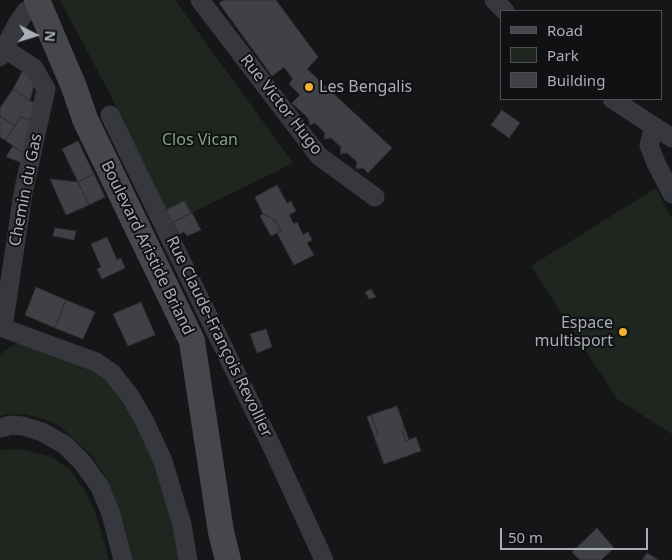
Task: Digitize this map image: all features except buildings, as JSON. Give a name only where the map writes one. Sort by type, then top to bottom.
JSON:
[{"type":"main road","name":"Boulevard Aristide Briand","points":[[38,2],[74,87],[85,120],[192,341],[221,532],[228,560]]},
{"type":"street","name":"Rue Victor Hugo","points":[[200,0],[319,156],[375,197]]},
{"type":"street","points":[[494,0],[504,10]]},
{"type":"street","points":[[2,53],[26,11],[38,2]]},
{"type":"street","name":"Chemin du Gas","points":[[2,53],[34,68],[46,89],[23,193],[2,331],[96,362],[112,373],[130,396],[144,420],[163,461],[182,525],[188,560]]},
{"type":"street","points":[[614,100],[672,138]]},
{"type":"street","name":"Rue Claude-François Revollier","points":[[110,116],[269,440],[324,560]]},
{"type":"street","points":[[654,127],[649,145],[672,194]]},
{"type":"street","points":[[0,428],[11,425],[22,426],[42,432],[65,445],[83,463],[100,487],[123,560]]},
{"type":"green space","name":"Clos Vican","points":[[60,0],[175,0],[293,163],[173,222],[109,92]]},
{"type":"green space","name":"Espace multisport","points":[[656,188],[672,219],[672,434],[617,399],[531,266]]},
{"type":"green space","points":[[24,340],[106,376],[147,435],[183,560],[133,560],[115,499],[105,476],[93,457],[60,426],[44,419],[25,414],[0,417],[0,354]]},
{"type":"green space","points":[[19,449],[50,456],[70,470],[84,489],[96,514],[109,560],[0,560],[0,450]]},
{"type":"place","name":"Les Bengalis","points":[[309,87]]},
{"type":"place","name":"Espace multisport","points":[[623,332]]}]
